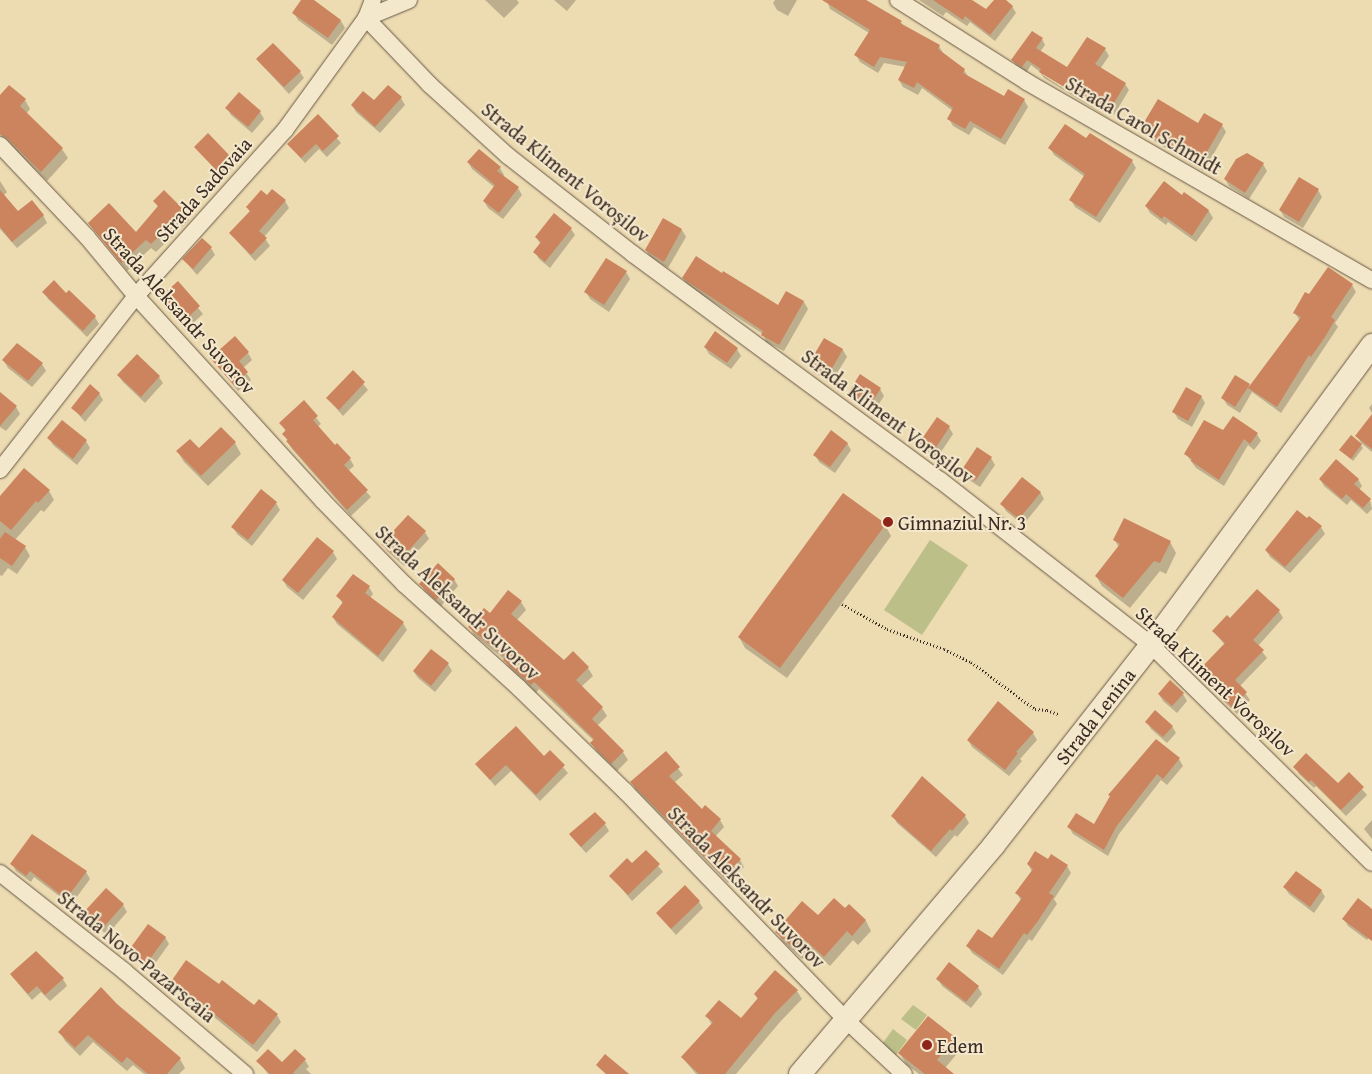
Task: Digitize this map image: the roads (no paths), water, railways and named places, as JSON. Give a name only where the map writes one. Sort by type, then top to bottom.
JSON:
[{"type":"street","name":"Strada Sadovaia","points":[[0,470],[136,296],[285,130],[366,18],[372,0]]},
{"type":"street","points":[[366,18],[409,0]]},
{"type":"street","name":"Strada Carol Schmidt","points":[[898,0],[1027,82],[1372,280]]},
{"type":"street","name":"Strada Kliment Voroșilov","points":[[366,18],[430,85],[508,156],[633,254],[940,480],[1151,645],[1372,862]]},
{"type":"street","name":"Strada Aleksandr Suvorov","points":[[0,145],[87,237],[136,296],[323,501],[404,584],[519,688],[625,791],[846,1020],[904,1074]]},
{"type":"street","name":"Strada Lenina","points":[[800,1074],[994,845],[1151,645],[1372,345]]},
{"type":"street","name":"Strada Novo-Pazarscaia","points":[[0,873],[124,971],[245,1074]]},
{"type":"place","name":"Gimnaziul Nr. 3","points":[[888,522]]},
{"type":"place","name":"Edem","points":[[927,1045]]}]
